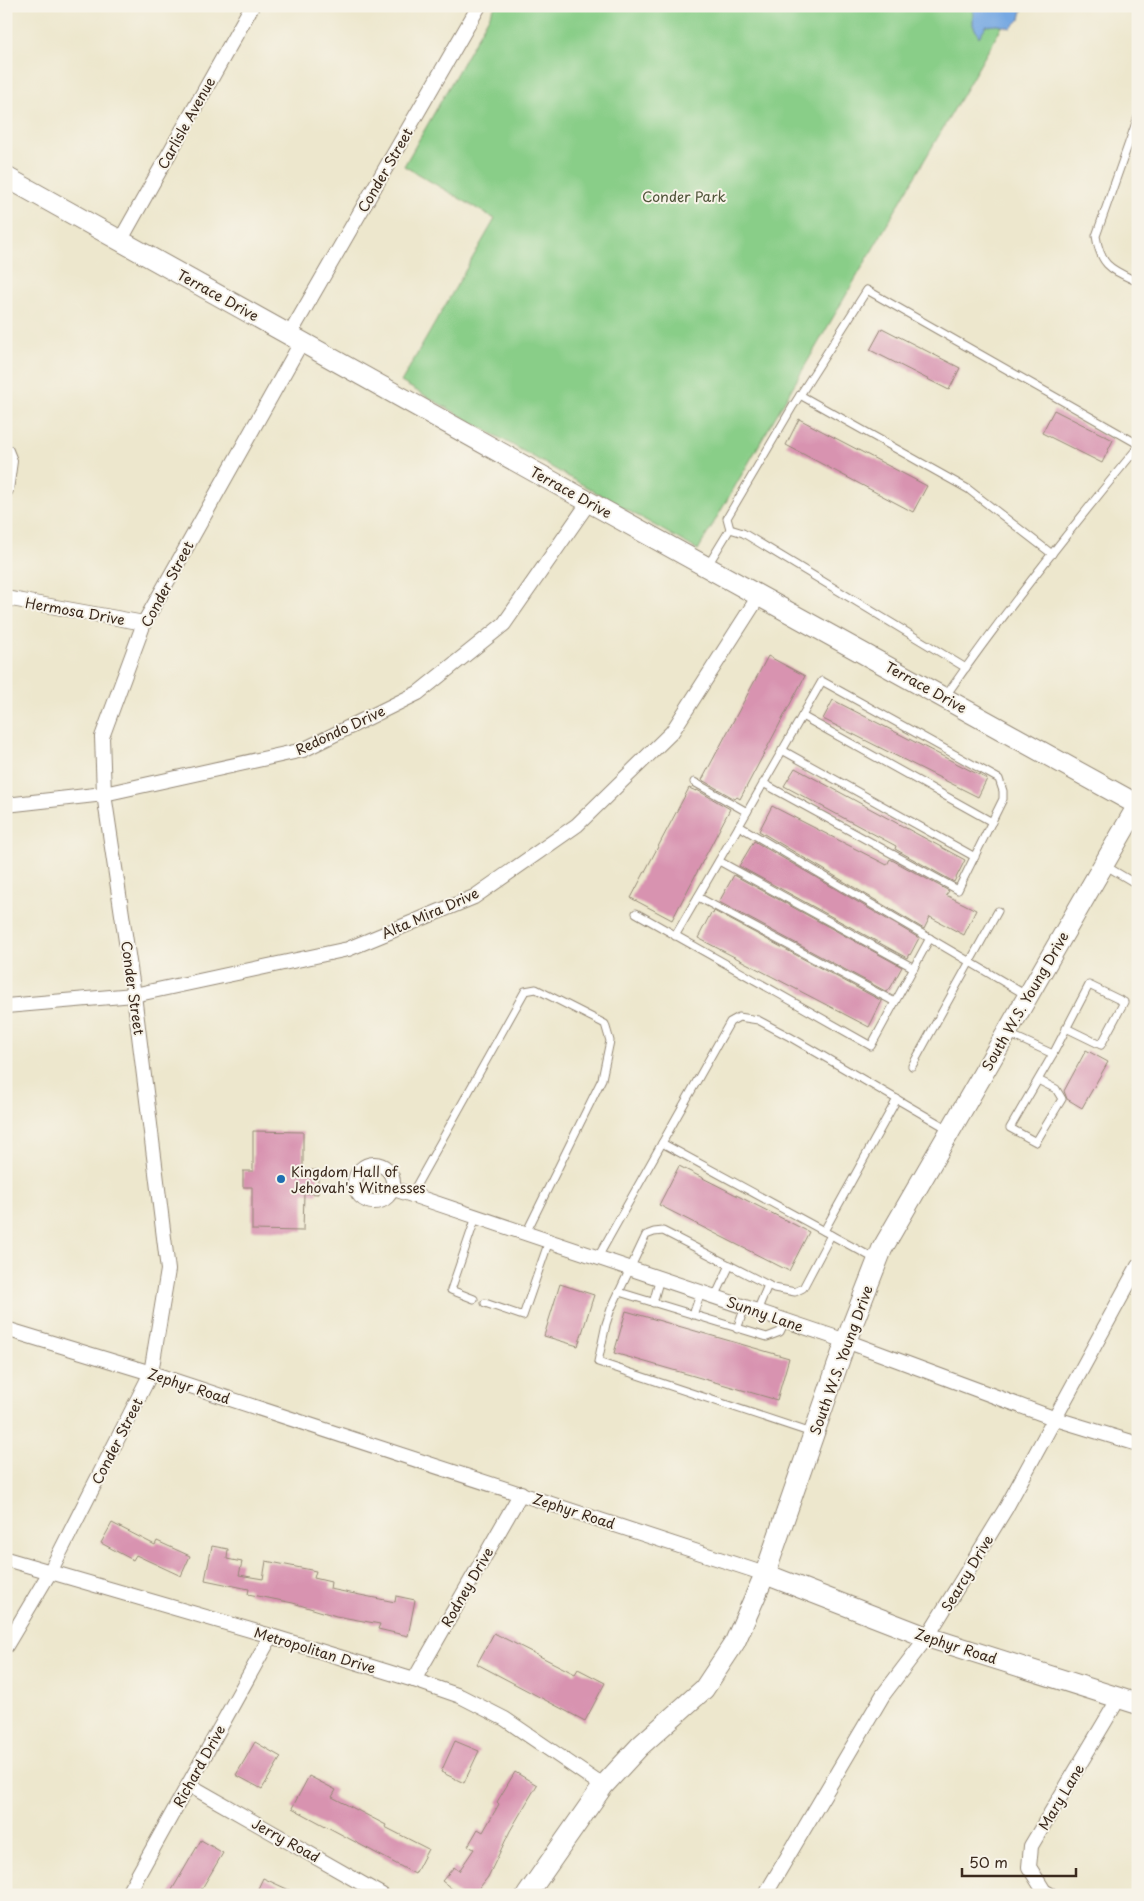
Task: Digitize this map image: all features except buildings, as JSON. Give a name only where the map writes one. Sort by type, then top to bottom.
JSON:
[{"type":"street","name":"Carlisle Avenue","points":[[120,240],[252,6]]},
{"type":"street","name":"Conder Street","points":[[6,1646],[50,1572],[151,1373],[168,1270],[134,995],[104,794],[102,736],[144,623],[296,338],[479,6]]},
{"type":"street","name":"Terrace Drive","points":[[6,177],[1138,805]]},
{"type":"street","points":[[6,451],[10,461],[6,490]]},
{"type":"street","name":"Redondo Drive","points":[[6,805],[104,794],[303,750],[418,693],[504,624],[589,502]]},
{"type":"street","name":"Alta Mira Drive","points":[[6,1006],[134,995],[348,949],[474,897],[577,825],[672,732],[759,596]]},
{"type":"street","name":"Hermosa Drive","points":[[6,598],[144,623]]},
{"type":"street","name":"South W.S. Young Drive","points":[[528,1895],[603,1786],[640,1746],[704,1689],[735,1642],[765,1574],[846,1341],[882,1249],[1138,805]]},
{"type":"street","name":"Sunny Lane","points":[[391,1188],[786,1320],[1056,1419],[1138,1444]]},
{"type":"street","name":"Searcy Drive","points":[[765,1895],[883,1695],[927,1638],[1006,1508],[1138,1266]]},
{"type":"street","name":"Zephyr Road","points":[[6,1329],[151,1373],[765,1574],[927,1638],[1128,1701]]},
{"type":"street","name":"Rodney Drive","points":[[414,1680],[521,1494]]},
{"type":"street","name":"Metropolitan Drive","points":[[6,1559],[271,1636],[460,1696],[505,1719],[603,1786]]},
{"type":"street","name":"Richard Drive","points":[[127,1895],[271,1636]]},
{"type":"street","name":"Mary Lane","points":[[1051,1895],[1044,1891],[1029,1867],[1031,1846],[1128,1701]]},
{"type":"street","name":"Jerry Road","points":[[189,1785],[382,1895]]},
{"type":"lane","points":[[1138,117],[1096,236],[1099,255],[1113,270],[1138,282]]},
{"type":"lane","points":[[706,567],[730,529],[727,518],[800,395],[867,290],[1138,444]]},
{"type":"lane","points":[[800,395],[968,489],[1052,554]]},
{"type":"lane","points":[[945,698],[1052,554],[1138,447]]},
{"type":"lane","points":[[730,529],[743,533],[966,668]]},
{"type":"lane","points":[[676,936],[822,681],[998,779],[1003,791],[1003,799],[958,890],[764,783]]},
{"type":"lane","points":[[802,716],[992,822]]},
{"type":"lane","points":[[782,750],[975,857]]},
{"type":"lane","points":[[694,782],[747,812]]},
{"type":"lane","points":[[739,826],[1028,996]]},
{"type":"lane","points":[[719,861],[914,968]]},
{"type":"lane","points":[[1104,864],[1138,885]]},
{"type":"lane","points":[[698,897],[895,1002]]},
{"type":"lane","points":[[912,1066],[998,911]]},
{"type":"lane","points":[[636,913],[872,1046],[930,938]]},
{"type":"lane","points":[[1038,1080],[1056,1089],[1062,1099],[1036,1142],[1010,1128],[1053,1054],[1066,1028],[1089,985],[1124,1002],[1101,1045],[1066,1028]]},
{"type":"lane","points":[[411,1195],[525,991],[536,989],[605,1024],[610,1040],[602,1079],[526,1233]]},
{"type":"lane","points":[[598,1258],[730,1022],[739,1017],[758,1020],[950,1131]]},
{"type":"lane","points":[[1007,1033],[1053,1054]]},
{"type":"lane","points":[[824,1231],[897,1099]]},
{"type":"lane","points":[[662,1143],[878,1260]]},
{"type":"lane","points":[[474,1299],[451,1290],[476,1217]]},
{"type":"lane","points":[[814,1434],[598,1362],[606,1324],[646,1235],[663,1231],[768,1285],[796,1292],[803,1288],[831,1235]]},
{"type":"lane","points":[[486,1303],[523,1316],[549,1241]]},
{"type":"lane","points":[[716,1297],[730,1265]]},
{"type":"lane","points":[[653,1303],[660,1278]]},
{"type":"lane","points":[[737,1329],[768,1285]]},
{"type":"lane","points":[[619,1292],[767,1337],[780,1332],[786,1320]]},
{"type":"lane","points":[[693,1315],[702,1292]]},
{"type":"green space","name":"Conder Park","points":[[495,6],[1014,6],[698,550],[401,382],[495,219],[404,166]]},
{"type":"water","points":[[973,6],[1023,6],[1020,19],[1011,28],[998,25],[986,26],[979,37],[973,25]]},
{"type":"place","name":"Kingdom Hall of Jehovah's Witnesses","points":[[281,1179]]}]
